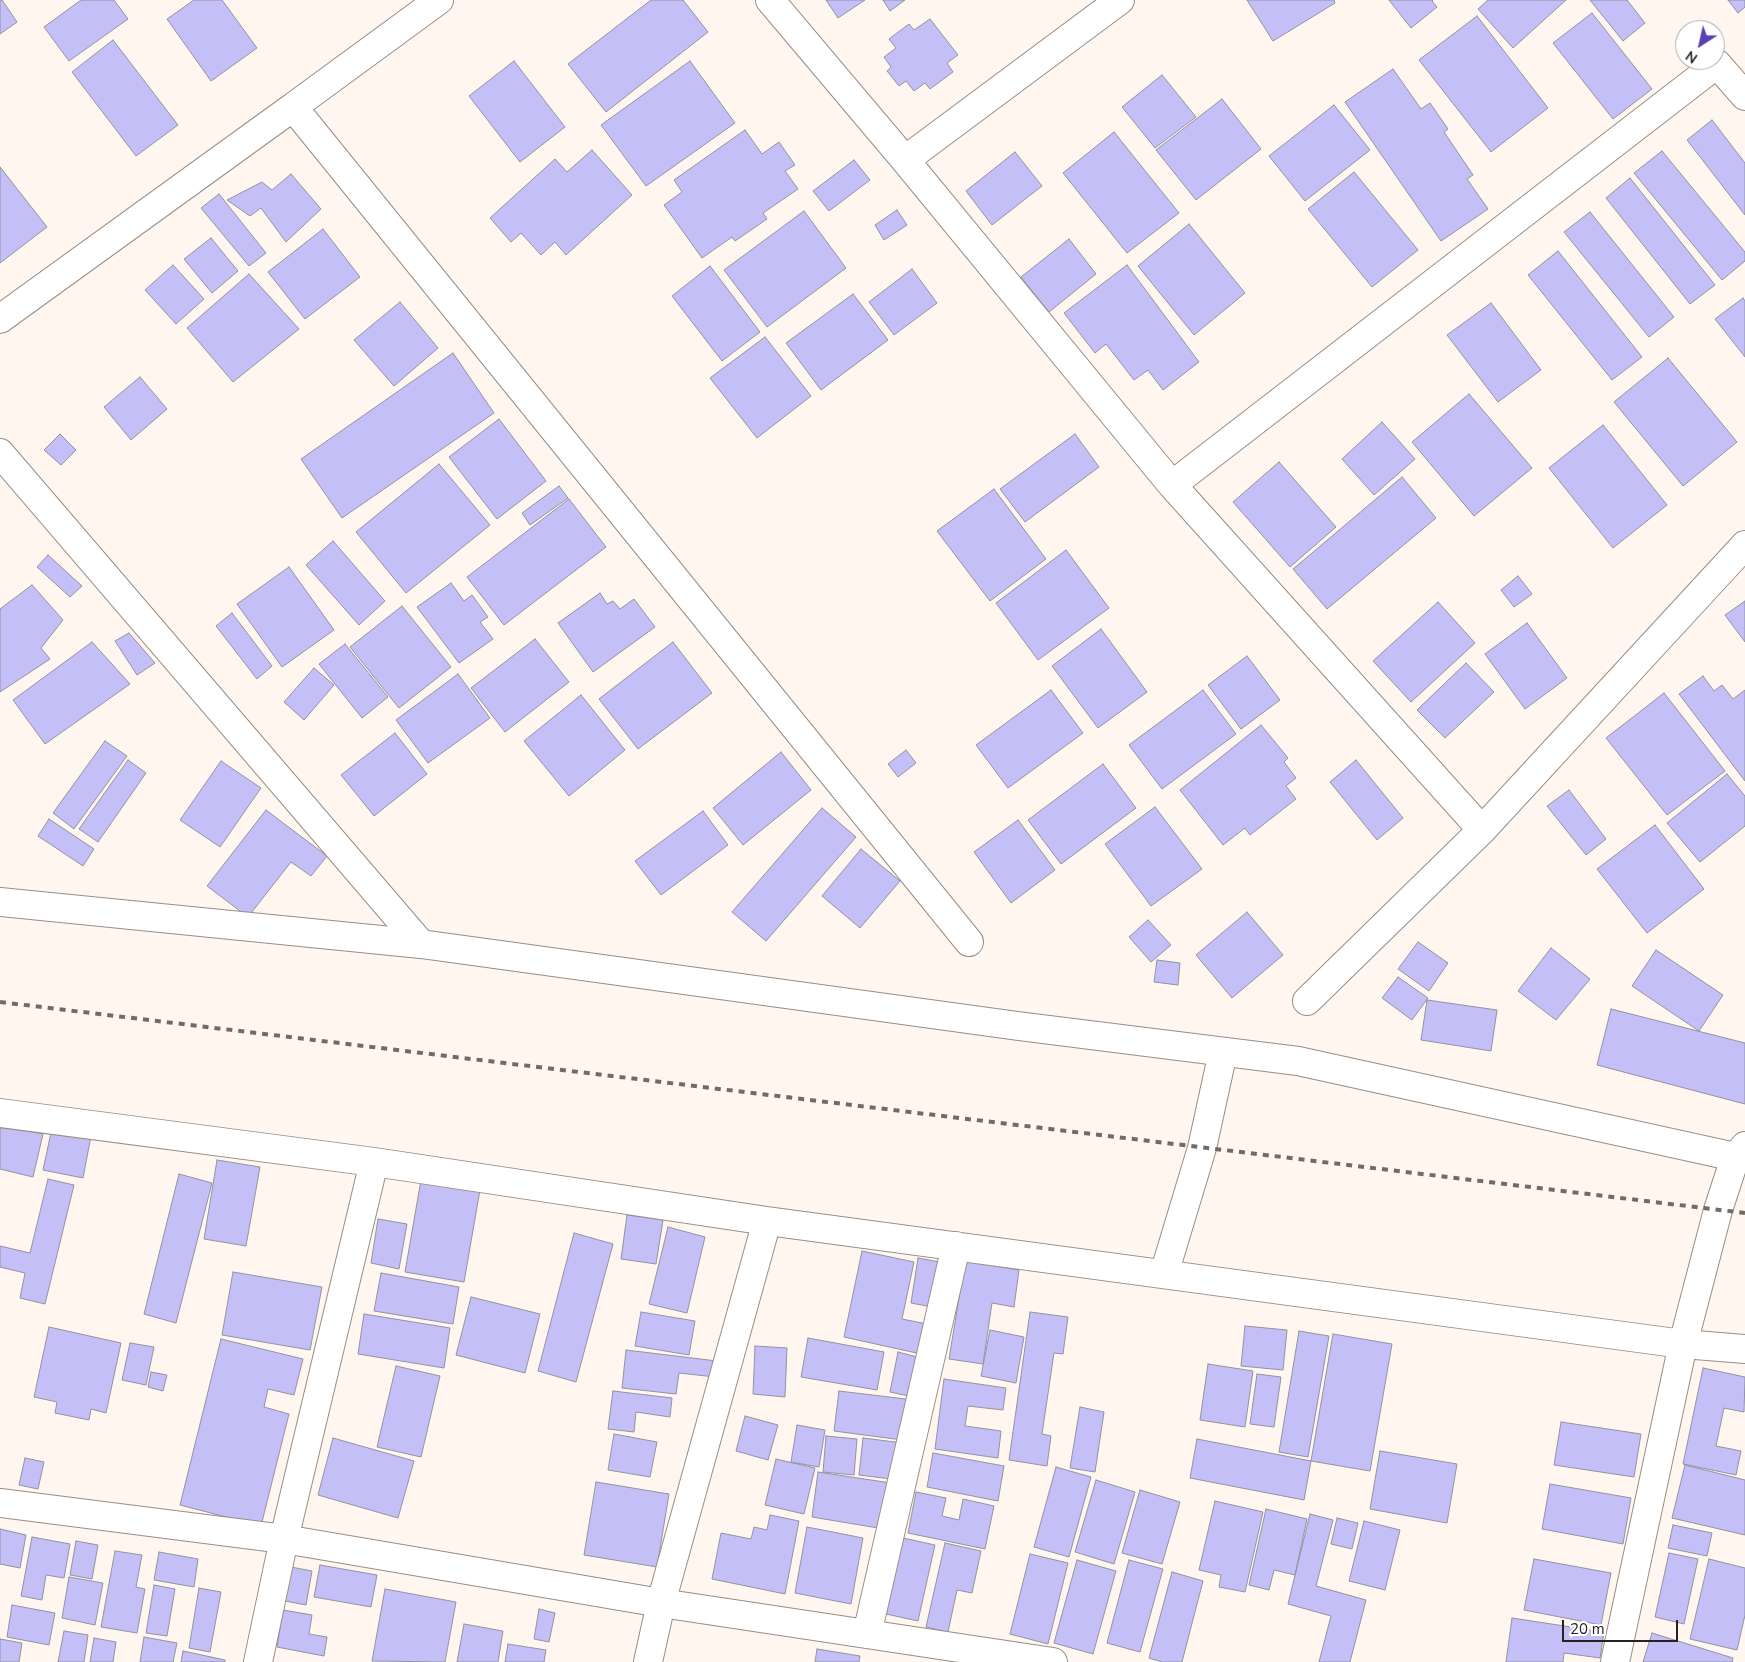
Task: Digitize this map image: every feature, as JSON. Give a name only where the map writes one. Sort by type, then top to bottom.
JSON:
[{"type":"street","points":[[0,319],[439,0]]},
{"type":"street","points":[[770,0],[905,160],[1172,485],[1482,830]]},
{"type":"street","points":[[905,160],[1120,0]]},
{"type":"street","points":[[1172,485],[1717,64],[1745,96]]},
{"type":"street","points":[[293,107],[969,942]]},
{"type":"street","points":[[0,453],[421,944]]},
{"type":"street","points":[[1306,1001],[1482,830],[1745,546]]},
{"type":"street","points":[[0,902],[421,944],[1018,1026],[1298,1061],[1742,1154],[1718,1210],[1683,1344],[1615,1662]]},
{"type":"street","points":[[1164,1274],[1202,1148],[1223,1052]]},
{"type":"street","points":[[0,1114],[374,1162],[767,1221],[1683,1344],[1745,1349]]},
{"type":"street","points":[[258,1662],[284,1539],[374,1162]]},
{"type":"street","points":[[648,1662],[661,1603],[767,1221]]},
{"type":"street","points":[[867,1634],[956,1246]]},
{"type":"street","points":[[0,1503],[284,1539],[661,1603],[1053,1662]]},
{"type":"building","points":[[0,0],[2,0],[17,22],[0,34]]},
{"type":"building","points":[[81,0],[114,0],[128,19],[69,61],[44,27]]},
{"type":"building","points":[[194,0],[222,0],[257,48],[211,81],[167,19]]},
{"type":"building","points":[[651,0],[683,0],[708,32],[606,112],[568,64]]},
{"type":"building","points":[[826,0],[865,0],[838,18]]},
{"type":"building","points":[[883,0],[905,0],[890,11]]},
{"type":"building","points":[[1247,0],[1334,0],[1335,3],[1273,41]]},
{"type":"building","points":[[1389,0],[1433,0],[1437,7],[1411,28]]},
{"type":"building","points":[[1488,0],[1566,0],[1513,48],[1478,9]]},
{"type":"building","points":[[1590,0],[1627,0],[1645,23],[1623,41]]},
{"type":"building","points":[[1728,0],[1745,0],[1745,7],[1738,13]]},
{"type":"building","points":[[1592,13],[1652,89],[1613,119],[1553,43]]},
{"type":"building","points":[[1477,16],[1548,108],[1491,152],[1419,60]]},
{"type":"building","points":[[930,19],[958,55],[947,63],[953,72],[930,89],[925,83],[914,91],[906,81],[899,86],[887,71],[891,67],[884,57],[896,48],[889,39],[909,24],[914,30]]},
{"type":"building","points":[[113,40],[178,125],[136,156],[72,72]]},
{"type":"building","points":[[514,61],[565,127],[520,162],[469,96]]},
{"type":"building","points":[[690,61],[735,123],[646,186],[601,125]]},
{"type":"building","points":[[1393,69],[1421,109],[1430,103],[1448,129],[1444,132],[1473,175],[1467,179],[1488,209],[1441,241],[1345,102]]},
{"type":"building","points":[[1162,75],[1196,117],[1155,148],[1122,107]]},
{"type":"building","points":[[1222,99],[1261,149],[1196,200],[1156,150]]},
{"type":"building","points":[[1334,105],[1370,150],[1305,201],[1269,156]]},
{"type":"building","points":[[1712,120],[1745,163],[1745,215],[1687,140]]},
{"type":"building","points":[[745,130],[762,154],[779,142],[795,165],[785,171],[798,189],[763,213],[767,219],[735,241],[732,237],[702,258],[664,205],[682,192],[674,180]]},
{"type":"building","points":[[1114,132],[1179,213],[1127,253],[1063,173]]},
{"type":"building","points":[[592,150],[632,195],[566,255],[555,242],[541,255],[521,233],[511,242],[490,218],[555,159],[567,172]]},
{"type":"building","points":[[1662,151],[1745,252],[1745,261],[1722,280],[1634,173]]},
{"type":"building","points":[[1015,152],[1042,186],[992,225],[966,191]]},
{"type":"building","points":[[854,160],[870,180],[829,211],[813,191]]},
{"type":"building","points":[[0,167],[47,227],[0,263]]},
{"type":"building","points":[[1354,172],[1418,250],[1372,287],[1308,209]]},
{"type":"building","points":[[291,174],[321,209],[286,242],[261,208],[250,216],[227,200],[262,182],[272,190]]},
{"type":"building","points":[[1630,178],[1715,285],[1690,304],[1606,198]]},
{"type":"building","points":[[219,194],[266,253],[249,266],[201,208]]},
{"type":"building","points":[[897,210],[907,225],[884,240],[875,225]]},
{"type":"building","points":[[804,211],[846,268],[767,327],[724,270]]},
{"type":"building","points":[[1590,212],[1674,317],[1649,337],[1564,232]]},
{"type":"building","points":[[1189,224],[1245,293],[1194,335],[1138,266]]},
{"type":"building","points":[[323,229],[360,277],[305,319],[268,272]]},
{"type":"building","points":[[211,238],[238,271],[212,293],[184,259]]},
{"type":"building","points":[[1069,239],[1096,274],[1049,312],[1021,277]]},
{"type":"building","points":[[1558,251],[1642,357],[1612,380],[1528,275]]},
{"type":"building","points":[[173,265],[204,299],[176,324],[145,290]]},
{"type":"building","points":[[1127,265],[1199,362],[1163,390],[1148,370],[1134,380],[1106,344],[1095,353],[1064,313]]},
{"type":"building","points":[[710,266],[760,332],[722,361],[672,296]]},
{"type":"building","points":[[912,269],[937,303],[894,335],[869,302]]},
{"type":"building","points":[[249,274],[299,329],[233,382],[187,328]]},
{"type":"building","points":[[853,294],[888,340],[821,390],[786,343]]},
{"type":"building","points":[[1743,298],[1745,301],[1745,357],[1715,319]]},
{"type":"building","points":[[400,302],[438,348],[394,386],[354,340]]},
{"type":"building","points":[[1491,303],[1541,370],[1498,402],[1447,335]]},
{"type":"building","points":[[765,337],[811,396],[757,438],[710,378]]},
{"type":"building","points":[[453,353],[494,413],[342,518],[301,459]]},
{"type":"building","points":[[1668,358],[1737,442],[1683,486],[1614,402]]},
{"type":"building","points":[[140,377],[167,409],[131,440],[104,407]]},
{"type":"building","points":[[1469,394],[1532,468],[1474,516],[1412,442]]},
{"type":"building","points":[[499,419],[546,481],[497,519],[449,457]]},
{"type":"building","points":[[1382,422],[1415,459],[1374,495],[1342,459]]},
{"type":"building","points":[[1603,425],[1667,505],[1613,548],[1549,468]]},
{"type":"building","points":[[60,434],[76,450],[61,465],[44,450]]},
{"type":"building","points":[[1075,434],[1099,467],[1025,522],[1000,489]]},
{"type":"building","points":[[1279,462],[1336,527],[1290,567],[1233,502]]},
{"type":"building","points":[[439,464],[490,525],[406,593],[356,532]]},
{"type":"building","points":[[1402,477],[1436,518],[1327,609],[1293,569]]},
{"type":"building","points":[[559,486],[568,498],[530,525],[522,513]]},
{"type":"building","points":[[994,489],[1046,559],[990,601],[937,531]]},
{"type":"building","points":[[569,499],[606,547],[504,625],[467,577]]},
{"type":"building","points":[[333,541],[385,601],[359,625],[306,565]]},
{"type":"building","points":[[1066,550],[1109,608],[1038,660],[996,603]]},
{"type":"building","points":[[48,555],[82,586],[70,597],[37,567]]},
{"type":"building","points":[[289,567],[334,630],[282,667],[237,604]]},
{"type":"building","points":[[1518,576],[1532,594],[1514,607],[1501,590]]},
{"type":"building","points":[[451,583],[464,601],[472,595],[488,617],[480,622],[493,639],[459,663],[417,607]]},
{"type":"building","points":[[32,585],[63,620],[41,648],[50,659],[0,692],[0,609]]},
{"type":"building","points":[[600,593],[607,604],[613,601],[620,609],[634,599],[655,627],[593,672],[558,623]]},
{"type":"building","points":[[1745,601],[1745,642],[1725,615]]},
{"type":"building","points":[[1438,602],[1475,643],[1411,702],[1373,661]]},
{"type":"building","points":[[402,606],[451,667],[399,708],[350,647]]},
{"type":"building","points":[[232,613],[272,666],[257,679],[216,626]]},
{"type":"building","points":[[1527,623],[1567,678],[1525,709],[1485,654]]},
{"type":"building","points":[[1101,629],[1147,692],[1098,728],[1052,666]]},
{"type":"building","points":[[129,633],[155,663],[137,675],[115,641]]},
{"type":"building","points":[[535,639],[569,682],[505,732],[471,688]]},
{"type":"building","points":[[92,642],[130,684],[45,744],[13,700]]},
{"type":"building","points":[[673,642],[712,693],[638,749],[599,699]]},
{"type":"building","points":[[345,644],[388,697],[362,718],[319,664]]},
{"type":"building","points":[[1247,656],[1280,700],[1241,729],[1208,685]]},
{"type":"building","points":[[1466,663],[1494,692],[1445,738],[1417,710]]},
{"type":"building","points":[[314,668],[334,685],[304,720],[284,702]]},
{"type":"building","points":[[458,674],[490,718],[428,763],[396,720]]},
{"type":"building","points":[[1703,676],[1714,691],[1722,685],[1733,699],[1745,690],[1745,781],[1679,694]]},
{"type":"building","points":[[1051,690],[1083,733],[1008,788],[976,745]]},
{"type":"building","points":[[1203,690],[1236,734],[1162,789],[1129,745]]},
{"type":"building","points":[[1664,693],[1725,771],[1667,815],[1606,738]]},
{"type":"building","points":[[581,695],[625,750],[569,796],[524,741]]},
{"type":"building","points":[[1261,725],[1288,758],[1284,762],[1296,778],[1286,786],[1296,799],[1250,835],[1245,828],[1223,845],[1180,790]]},
{"type":"building","points":[[395,733],[427,774],[374,816],[341,775]]},
{"type":"building","points":[[105,741],[127,756],[74,829],[53,813]]},
{"type":"building","points":[[906,750],[916,763],[898,777],[888,764]]},
{"type":"building","points":[[781,752],[811,790],[743,845],[713,808]]},
{"type":"building","points":[[128,760],[146,773],[98,842],[79,829]]},
{"type":"building","points":[[1356,760],[1403,818],[1377,840],[1330,782]]},
{"type":"building","points":[[221,761],[261,788],[220,847],[180,820]]},
{"type":"building","points":[[1103,764],[1136,808],[1061,864],[1028,820]]},
{"type":"building","points":[[1727,774],[1745,796],[1745,826],[1700,862],[1667,823]]},
{"type":"building","points":[[1569,790],[1606,839],[1586,855],[1547,806]]},
{"type":"building","points":[[1155,807],[1202,869],[1151,906],[1105,844]]},
{"type":"building","points":[[822,808],[856,837],[766,941],[732,912]]},
{"type":"building","points":[[266,810],[327,856],[311,876],[291,862],[248,917],[207,886]]},
{"type":"building","points":[[703,811],[728,845],[661,895],[635,861]]},
{"type":"building","points":[[49,819],[94,849],[83,866],[38,836]]},
{"type":"building","points":[[1018,820],[1055,870],[1011,903],[974,852]]},
{"type":"building","points":[[1655,825],[1704,889],[1647,933],[1597,869]]},
{"type":"building","points":[[861,849],[900,881],[860,928],[822,896]]},
{"type":"building","points":[[1247,912],[1283,955],[1232,998],[1196,955]]},
{"type":"building","points":[[1148,920],[1171,945],[1151,962],[1129,937]]},
{"type":"building","points":[[1418,942],[1448,963],[1429,991],[1398,969]]},
{"type":"building","points":[[1551,948],[1590,979],[1556,1020],[1518,991]]},
{"type":"building","points":[[1656,950],[1723,995],[1699,1031],[1632,986]]},
{"type":"building","points":[[1157,960],[1180,963],[1178,985],[1154,982]]},
{"type":"building","points":[[1398,977],[1428,998],[1412,1020],[1382,998]]},
{"type":"building","points":[[1427,1000],[1497,1010],[1491,1051],[1421,1040]]},
{"type":"building","points":[[1611,1009],[1745,1043],[1745,1104],[1597,1065]]},
{"type":"building","points":[[0,1124],[43,1134],[33,1177],[0,1169]]},
{"type":"building","points":[[52,1128],[91,1136],[83,1178],[43,1170]]},
{"type":"building","points":[[217,1160],[260,1167],[246,1246],[204,1239]]},
{"type":"building","points":[[179,1174],[212,1183],[176,1323],[144,1314]]},
{"type":"building","points":[[48,1179],[74,1185],[45,1304],[20,1298],[25,1273],[0,1267],[0,1246],[30,1253]]},
{"type":"building","points":[[421,1180],[480,1190],[464,1282],[405,1272]]},
{"type":"building","points":[[627,1215],[663,1220],[656,1264],[621,1259]]},
{"type":"building","points":[[378,1219],[407,1224],[399,1269],[371,1263]]},
{"type":"building","points":[[668,1227],[705,1237],[687,1313],[649,1304]]},
{"type":"building","points":[[574,1233],[613,1244],[576,1382],[538,1371]]},
{"type":"building","points":[[862,1251],[914,1262],[902,1319],[927,1324],[921,1354],[844,1337]]},
{"type":"building","points":[[918,1258],[940,1262],[932,1307],[911,1303]]},
{"type":"building","points":[[965,1261],[1019,1270],[1014,1307],[992,1303],[983,1364],[949,1359]]},
{"type":"building","points":[[233,1272],[322,1287],[310,1350],[222,1335]]},
{"type":"building","points":[[381,1273],[459,1287],[453,1324],[374,1311]]},
{"type":"building","points":[[471,1297],[540,1314],[525,1373],[456,1355]]},
{"type":"building","points":[[641,1312],[695,1321],[689,1355],[635,1346]]},
{"type":"building","points":[[1030,1312],[1068,1317],[1063,1354],[1054,1353],[1042,1434],[1051,1436],[1047,1466],[1009,1460]]},
{"type":"building","points":[[364,1314],[450,1328],[444,1368],[358,1354]]},
{"type":"building","points":[[1245,1326],[1287,1330],[1283,1370],[1241,1366]]},
{"type":"building","points":[[49,1327],[121,1343],[106,1413],[91,1409],[89,1420],[55,1413],[57,1402],[34,1397]]},
{"type":"building","points":[[990,1330],[1024,1337],[1016,1383],[981,1376]]},
{"type":"building","points":[[1299,1331],[1329,1336],[1308,1457],[1279,1452]]},
{"type":"building","points":[[1333,1334],[1392,1344],[1370,1471],[1311,1461]]},
{"type":"building","points":[[808,1338],[884,1352],[877,1390],[801,1377]]},
{"type":"building","points":[[221,1339],[303,1359],[294,1395],[268,1389],[264,1407],[289,1414],[261,1526],[180,1505]]},
{"type":"building","points":[[130,1343],[154,1347],[146,1385],[122,1380]]},
{"type":"building","points":[[755,1346],[787,1348],[785,1397],[753,1394]]},
{"type":"building","points":[[626,1350],[717,1361],[715,1377],[679,1373],[676,1394],[622,1388]]},
{"type":"building","points":[[898,1352],[921,1358],[913,1397],[890,1392]]},
{"type":"building","points":[[1208,1364],[1253,1371],[1245,1427],[1200,1420]]},
{"type":"building","points":[[396,1366],[440,1376],[421,1457],[377,1447]]},
{"type":"building","points":[[1703,1368],[1745,1377],[1744,1412],[1724,1408],[1716,1446],[1741,1451],[1736,1475],[1683,1464]]},
{"type":"building","points":[[151,1372],[167,1375],[163,1391],[148,1387]]},
{"type":"building","points":[[1257,1374],[1281,1377],[1274,1427],[1250,1424]]},
{"type":"building","points":[[944,1379],[1006,1388],[1003,1410],[968,1406],[965,1426],[1001,1431],[998,1458],[935,1449]]},
{"type":"building","points":[[613,1391],[672,1398],[670,1417],[636,1412],[634,1432],[608,1429]]},
{"type":"building","points":[[839,1391],[914,1400],[910,1441],[834,1431]]},
{"type":"building","points":[[1080,1407],[1104,1412],[1095,1472],[1070,1468]]},
{"type":"building","points":[[745,1416],[778,1425],[768,1460],[736,1451]]},
{"type":"building","points":[[1561,1422],[1641,1434],[1634,1477],[1554,1465]]},
{"type":"building","points":[[797,1425],[825,1430],[819,1467],[791,1462]]},
{"type":"building","points":[[614,1434],[657,1442],[650,1477],[608,1470]]},
{"type":"building","points":[[826,1436],[857,1439],[854,1475],[823,1472]]},
{"type":"building","points":[[333,1438],[414,1461],[398,1518],[318,1495]]},
{"type":"building","points":[[863,1438],[903,1443],[899,1480],[859,1475]]},
{"type":"building","points":[[1197,1439],[1311,1461],[1304,1500],[1190,1478]]},
{"type":"building","points":[[1380,1451],[1457,1464],[1447,1523],[1370,1509]]},
{"type":"building","points":[[933,1453],[1004,1466],[998,1501],[927,1487]]},
{"type":"building","points":[[25,1458],[44,1462],[38,1489],[19,1485]]},
{"type":"building","points":[[776,1459],[815,1468],[804,1514],[765,1505]]},
{"type":"building","points":[[1685,1465],[1745,1480],[1745,1535],[1672,1518]]},
{"type":"building","points":[[1056,1467],[1091,1477],[1069,1557],[1034,1547]]},
{"type":"building","points":[[818,1472],[891,1483],[884,1529],[812,1517]]},
{"type":"building","points":[[1096,1480],[1135,1492],[1114,1564],[1075,1552]]},
{"type":"building","points":[[596,1482],[669,1494],[657,1567],[584,1555]]},
{"type":"building","points":[[1550,1484],[1631,1498],[1623,1544],[1542,1529]]},
{"type":"building","points":[[1140,1490],[1180,1502],[1162,1564],[1122,1553]]},
{"type":"building","points":[[916,1492],[946,1498],[942,1516],[959,1520],[963,1499],[994,1506],[985,1549],[908,1533]]},
{"type":"building","points":[[1215,1501],[1263,1512],[1245,1592],[1219,1587],[1221,1575],[1199,1570]]},
{"type":"building","points":[[1266,1509],[1307,1519],[1295,1575],[1274,1570],[1269,1590],[1249,1585]]},
{"type":"building","points":[[1310,1514],[1333,1520],[1316,1586],[1366,1600],[1350,1662],[1319,1662],[1331,1616],[1288,1604]]},
{"type":"building","points":[[770,1515],[799,1521],[785,1594],[712,1579],[721,1533],[751,1539],[754,1527],[767,1530]]},
{"type":"building","points":[[1337,1518],[1358,1523],[1352,1549],[1331,1544]]},
{"type":"building","points":[[1364,1521],[1400,1530],[1385,1590],[1349,1581]]},
{"type":"building","points":[[1673,1525],[1712,1533],[1707,1556],[1668,1548]]},
{"type":"building","points":[[807,1527],[863,1538],[851,1604],[795,1593]]},
{"type":"building","points":[[0,1529],[26,1535],[20,1568],[0,1564]]},
{"type":"building","points":[[32,1537],[70,1544],[64,1578],[46,1575],[42,1600],[21,1596]]},
{"type":"building","points":[[903,1538],[935,1545],[918,1621],[886,1614]]},
{"type":"building","points":[[76,1541],[98,1545],[92,1579],[70,1575]]},
{"type":"building","points":[[945,1543],[981,1551],[972,1593],[957,1590],[948,1632],[926,1627]]},
{"type":"building","points":[[115,1551],[142,1555],[136,1587],[145,1589],[137,1633],[101,1627]]},
{"type":"building","points":[[159,1552],[198,1559],[194,1587],[154,1580]]},
{"type":"building","points":[[1669,1553],[1698,1559],[1684,1624],[1655,1617]]},
{"type":"building","points":[[1030,1554],[1068,1563],[1048,1644],[1010,1634]]},
{"type":"building","points":[[1534,1559],[1611,1573],[1601,1625],[1524,1610]]},
{"type":"building","points":[[1709,1559],[1745,1568],[1745,1615],[1737,1650],[1690,1639]]},
{"type":"building","points":[[1077,1560],[1116,1571],[1093,1654],[1054,1643]]},
{"type":"building","points":[[1129,1560],[1163,1569],[1140,1652],[1107,1643]]},
{"type":"building","points":[[320,1565],[377,1575],[371,1607],[314,1597]]},
{"type":"building","points":[[291,1567],[312,1571],[306,1605],[285,1601]]},
{"type":"building","points":[[1172,1572],[1203,1581],[1182,1662],[1162,1662],[1149,1658]]},
{"type":"building","points":[[69,1577],[103,1583],[95,1625],[62,1618]]},
{"type":"building","points":[[154,1585],[175,1589],[167,1636],[146,1633]]},
{"type":"building","points":[[199,1588],[221,1592],[210,1652],[189,1648]]},
{"type":"building","points":[[385,1589],[456,1602],[445,1662],[372,1661]]},
{"type":"building","points":[[12,1605],[55,1613],[49,1645],[7,1637]]},
{"type":"building","points":[[539,1609],[555,1613],[549,1642],[534,1639]]},
{"type":"building","points":[[283,1610],[312,1615],[309,1634],[327,1637],[324,1656],[277,1647]]},
{"type":"building","points":[[1512,1618],[1604,1632],[1600,1658],[1564,1653],[1563,1662],[1506,1662]]},
{"type":"building","points":[[464,1624],[503,1631],[498,1662],[457,1662]]},
{"type":"building","points":[[64,1631],[88,1635],[84,1662],[58,1662]]},
{"type":"building","points":[[1652,1633],[1733,1658],[1732,1662],[1643,1662]]},
{"type":"building","points":[[144,1637],[177,1643],[173,1662],[140,1662]]},
{"type":"building","points":[[94,1638],[116,1642],[113,1662],[90,1662]]},
{"type":"building","points":[[0,1639],[22,1643],[19,1662],[0,1662]]},
{"type":"building","points":[[508,1644],[546,1650],[544,1662],[505,1662]]},
{"type":"building","points":[[817,1649],[860,1656],[859,1662],[815,1662]]},
{"type":"building","points":[[183,1651],[225,1660],[225,1662],[181,1662]]},
{"type":"railway","points":[[0,1002],[1745,1213]]}]
